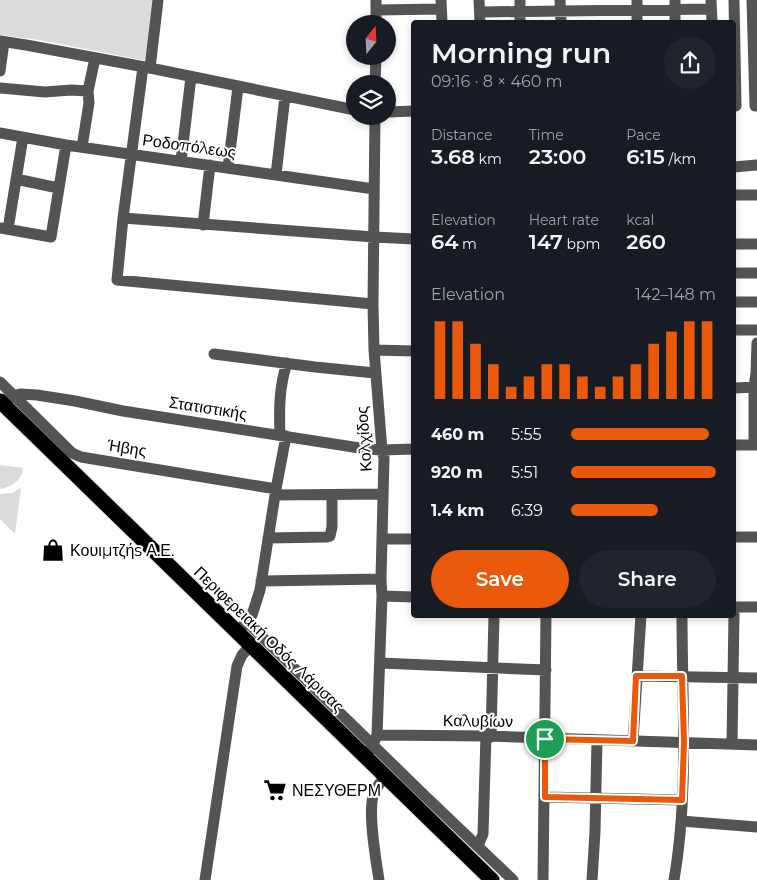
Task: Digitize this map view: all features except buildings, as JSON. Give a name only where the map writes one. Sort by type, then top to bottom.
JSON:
[{"type":"highway","name":"Περιφερειακή Οδός Λάρισας","points":[[5,399],[242,627],[251,646],[372,745],[385,776],[492,880]]},
{"type":"street","points":[[158,0],[131,154],[117,280],[373,304]]},
{"type":"street","points":[[734,0],[734,20]]},
{"type":"street","points":[[736,106],[756,106],[752,0]]},
{"type":"street","points":[[377,5],[441,4],[442,20]]},
{"type":"street","points":[[675,4],[675,20]]},
{"type":"street","points":[[480,11],[561,11],[602,16],[637,5],[711,4],[712,20]]},
{"type":"street","points":[[637,5],[637,20]]},
{"type":"street","points":[[0,70],[2,42],[146,67],[346,108]]},
{"type":"street","points":[[82,147],[89,104],[88,91],[94,58]]},
{"type":"street","points":[[181,161],[191,77]]},
{"type":"street","points":[[228,168],[238,87]]},
{"type":"street","points":[[0,88],[45,92],[88,91]]},
{"type":"street","points":[[276,175],[285,96]]},
{"type":"street","points":[[396,112],[411,111]]},
{"type":"street","name":"Κολχίδος","points":[[372,745],[380,663],[382,596],[380,579],[384,458],[374,350],[375,125]]},
{"type":"street","name":"Ροδοπόλεως","points":[[0,133],[66,145],[374,189]]},
{"type":"street","points":[[23,137],[16,179],[4,229],[51,236],[66,145]]},
{"type":"street","points":[[203,225],[210,165]]},
{"type":"street","points":[[736,167],[757,165]]},
{"type":"street","points":[[16,179],[58,188]]},
{"type":"street","points":[[736,195],[757,195]]},
{"type":"street","points":[[123,218],[374,238],[411,239]]},
{"type":"street","points":[[736,244],[757,244]]},
{"type":"street","points":[[736,273],[757,273]]},
{"type":"street","points":[[736,302],[757,302]]},
{"type":"street","points":[[736,330],[757,330]]},
{"type":"street","points":[[736,445],[756,445],[755,387],[757,343]]},
{"type":"street","points":[[374,350],[411,351]]},
{"type":"street","points":[[214,354],[376,373]]},
{"type":"street","points":[[287,363],[280,392],[283,435],[262,581],[252,615],[242,627],[308,682],[513,880]]},
{"type":"street","name":"Ήβης","points":[[0,382],[5,399],[81,457],[276,492],[332,495],[382,494]]},
{"type":"street","points":[[736,388],[755,387]]},
{"type":"street","name":"Στατιστικής","points":[[5,399],[27,393],[123,411],[382,450],[411,449]]},
{"type":"street","points":[[268,538],[327,538],[330,536],[332,527],[332,495]]},
{"type":"street","points":[[736,537],[757,537]]},
{"type":"street","points":[[382,539],[411,539]]},
{"type":"street","points":[[262,581],[380,579]]},
{"type":"street","points":[[382,596],[411,597]]},
{"type":"street","points":[[736,607],[757,607]]},
{"type":"street","points":[[478,846],[483,834],[493,668],[494,618]]},
{"type":"street","points":[[543,880],[546,618]]},
{"type":"street","points":[[633,741],[641,618]]},
{"type":"street","points":[[674,880],[681,821],[684,742],[682,618]]},
{"type":"street","points":[[732,744],[734,618]]},
{"type":"street","points":[[205,880],[237,666],[242,655],[251,646]]},
{"type":"street","points":[[380,663],[546,670]]},
{"type":"street","points":[[636,676],[757,678]]},
{"type":"street","name":"Καλυβίων","points":[[372,745],[488,737],[757,745]]},
{"type":"street","points":[[592,880],[598,740]]},
{"type":"street","points":[[379,880],[372,823],[372,802],[374,792],[385,776]]},
{"type":"street","points":[[545,797],[682,800]]},
{"type":"street","points":[[681,821],[757,827]]},
{"type":"shaded area","points":[[0,0],[156,0],[148,61],[39,40],[0,35]]},
{"type":"shaded area","points":[[0,465],[23,468],[21,476],[16,482],[9,487],[0,489]]},
{"type":"shaded area","points":[[21,488],[15,534],[0,519],[0,494],[12,493]]},
{"type":"place","name":"Κουιμτζήs Α.Ε.","points":[[53,550]]},
{"type":"place","name":"ΝΕΣΥΘΕΡΜ","points":[[275,790]]},
{"type":"route","points":[[636,676],[682,676],[684,742],[682,800],[545,797],[545,739],[633,741],[636,676]]}]
